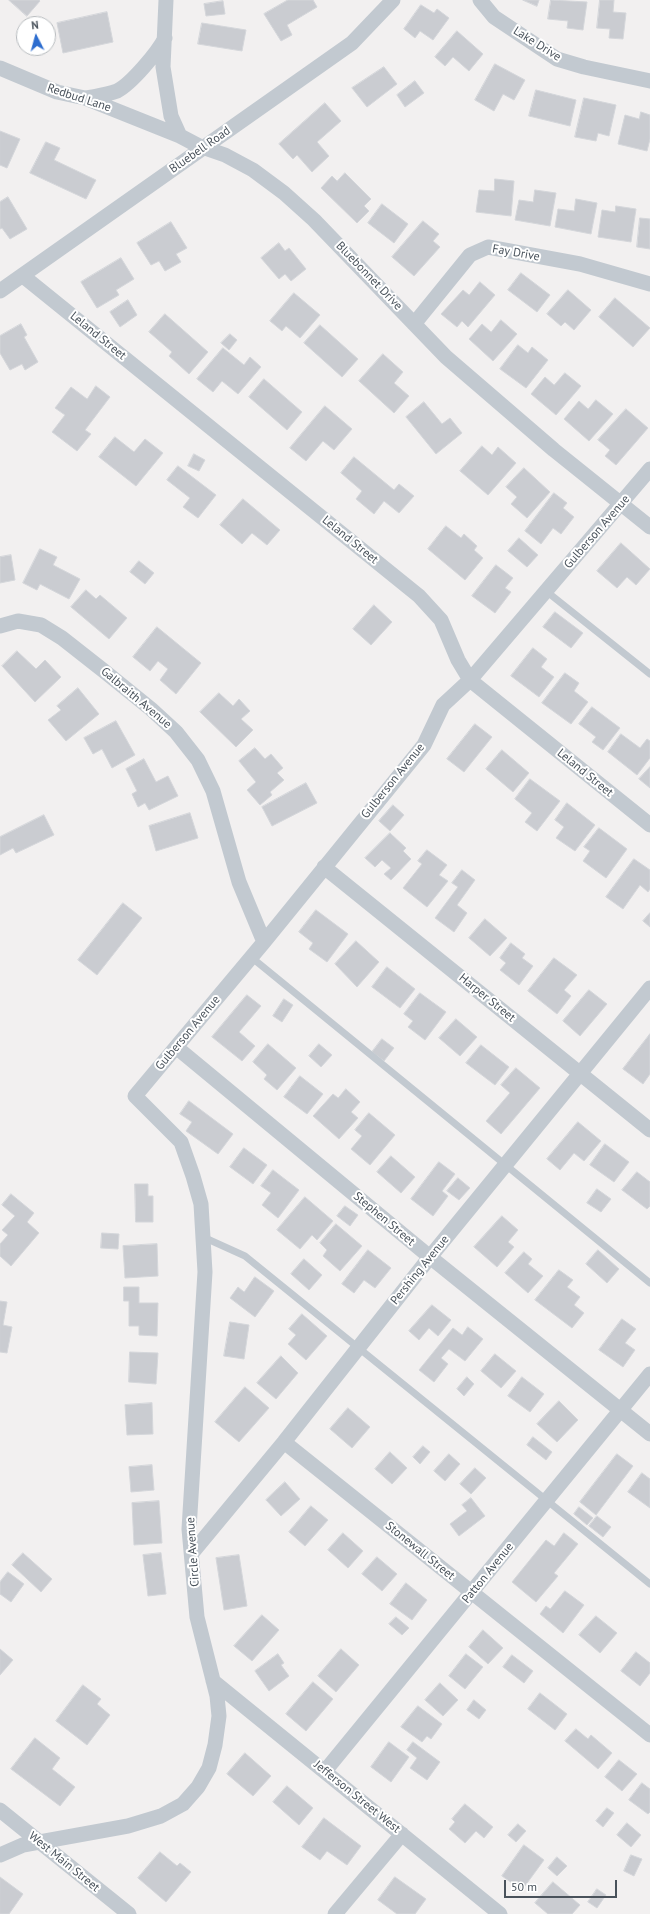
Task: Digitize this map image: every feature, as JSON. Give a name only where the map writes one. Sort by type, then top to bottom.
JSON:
[{"type":"street","points":[[166,0],[163,67],[171,116],[180,136]]},
{"type":"street","name":"Bluebell Road","points":[[0,291],[352,42],[393,0]]},
{"type":"street","name":"Lake Drive","points":[[480,0],[494,17],[557,59],[584,67],[650,81]]},
{"type":"street","points":[[85,98],[108,94],[123,87],[159,49],[165,38]]},
{"type":"street","name":"Redbud Lane","points":[[0,68],[57,92],[85,98],[180,136]]},
{"type":"street","name":"Bluebonnet Drive","points":[[180,136],[204,148],[225,155],[253,170],[284,193],[314,220],[452,363],[554,450],[650,527]]},
{"type":"street","name":"Fay Drive","points":[[414,324],[470,255],[488,247],[580,264],[650,284]]},
{"type":"street","name":"Leland Street","points":[[23,276],[419,596],[441,620],[458,660],[470,680],[650,826]]},
{"type":"street","name":"Gulberson Avenue","points":[[135,1096],[264,942],[324,866],[424,745],[443,705],[470,680],[622,504],[650,469]]},
{"type":"street","name":"Galbraith Avenue","points":[[0,626],[18,621],[41,625],[62,638],[152,709],[176,732],[198,760],[213,791],[240,882],[264,942]]},
{"type":"street","name":"Harper Street","points":[[324,866],[650,1130]]},
{"type":"street","name":"Pershing Avenue","points":[[192,1553],[284,1442],[505,1164],[650,988]]},
{"type":"street","name":"Stephen Street","points":[[176,1047],[430,1257],[650,1434]]},
{"type":"street","name":"Circle Avenue","points":[[0,1855],[23,1845],[41,1843],[128,1826],[161,1816],[183,1804],[198,1786],[209,1768],[212,1757],[219,1716],[214,1681],[198,1617],[189,1529],[205,1272],[201,1204],[181,1142],[135,1096]]},
{"type":"street","name":"Patton Avenue","points":[[325,1771],[650,1374]]},
{"type":"street","name":"Stonewall Street","points":[[284,1442],[650,1735]]},
{"type":"street","name":"Jefferson Street West","points":[[214,1681],[500,1914]]},
{"type":"street","name":"West Main Street","points":[[0,1810],[129,1914]]},
{"type":"street","points":[[335,1914],[402,1834]]},
{"type":"lane","points":[[546,591],[650,674]]},
{"type":"lane","points":[[251,957],[650,1283]]},
{"type":"lane","points":[[203,1237],[245,1256],[650,1584]]},
{"type":"building","points":[[9,0],[39,0],[40,1],[27,16]]},
{"type":"building","points":[[288,0],[313,0],[317,7],[287,25],[292,35],[281,41],[264,14]]},
{"type":"building","points":[[523,0],[539,0],[537,6]]},
{"type":"building","points":[[551,0],[587,2],[583,30],[567,28],[568,21],[548,19]]},
{"type":"building","points":[[600,0],[614,0],[613,12],[626,13],[623,39],[609,38],[610,29],[597,28]]},
{"type":"building","points":[[223,1],[225,14],[206,16],[204,4]]},
{"type":"building","points":[[421,5],[434,13],[437,9],[449,18],[433,40],[420,31],[415,38],[404,29]]},
{"type":"building","points":[[107,12],[113,42],[63,53],[57,23]]},
{"type":"building","points":[[202,23],[246,30],[242,51],[198,44]]},
{"type":"building","points":[[457,31],[483,54],[469,71],[453,57],[445,66],[435,57]]},
{"type":"building","points":[[495,64],[525,80],[514,100],[503,94],[494,111],[475,100]]},
{"type":"building","points":[[384,67],[397,84],[367,107],[352,88]]},
{"type":"building","points":[[415,81],[424,93],[405,107],[397,95]]},
{"type":"building","points":[[536,90],[576,100],[570,126],[529,116]]},
{"type":"building","points":[[584,98],[616,105],[609,136],[598,133],[596,141],[575,137]]},
{"type":"building","points":[[325,103],[341,121],[317,142],[329,156],[312,172],[297,155],[293,159],[279,144]]},
{"type":"building","points":[[641,112],[650,115],[650,139],[647,151],[618,144],[625,115],[639,119]]},
{"type":"building","points":[[0,131],[20,139],[7,168],[0,165]]},
{"type":"building","points":[[46,142],[60,148],[54,160],[96,180],[86,199],[30,173]]},
{"type":"building","points":[[345,173],[371,199],[364,206],[369,211],[357,223],[321,188],[332,176],[337,181]]},
{"type":"building","points":[[495,179],[514,181],[511,216],[476,212],[479,190],[494,191]]},
{"type":"building","points":[[535,190],[556,193],[550,226],[515,220],[519,200],[533,202]]},
{"type":"building","points":[[8,197],[27,229],[10,239],[2,228],[0,229],[0,202]]},
{"type":"building","points":[[576,199],[597,203],[591,234],[555,227],[558,209],[574,211]]},
{"type":"building","points":[[382,204],[408,224],[394,243],[368,223]]},
{"type":"building","points":[[616,206],[636,209],[631,242],[598,237],[602,210],[615,212]]},
{"type":"building","points":[[640,218],[650,219],[650,249],[637,247]]},
{"type":"building","points":[[423,221],[439,234],[433,241],[440,247],[414,276],[392,257]]},
{"type":"building","points":[[171,222],[187,248],[176,254],[181,262],[165,271],[159,261],[151,265],[137,243]]},
{"type":"building","points":[[279,243],[285,251],[289,248],[306,269],[291,281],[285,274],[279,279],[261,258]]},
{"type":"building","points":[[121,258],[134,279],[116,290],[119,295],[97,308],[81,282]]},
{"type":"building","points":[[521,273],[550,295],[537,312],[508,290]]},
{"type":"building","points":[[480,282],[495,295],[468,327],[462,321],[457,327],[441,314],[463,290],[469,295]]},
{"type":"building","points":[[568,290],[591,310],[574,330],[565,322],[561,326],[547,314]]},
{"type":"building","points":[[294,293],[320,315],[300,338],[286,326],[282,331],[270,321]]},
{"type":"building","points":[[615,298],[650,328],[633,347],[599,317]]},
{"type":"building","points":[[128,300],[137,315],[120,327],[110,312]]},
{"type":"building","points":[[165,314],[208,352],[189,374],[169,356],[172,352],[149,332]]},
{"type":"building","points":[[501,320],[517,334],[493,361],[469,339],[482,324],[491,332]]},
{"type":"building","points":[[21,324],[27,335],[24,337],[38,362],[25,370],[22,364],[10,370],[0,353],[0,336]]},
{"type":"building","points":[[320,325],[358,359],[342,377],[304,343]]},
{"type":"building","points":[[230,334],[237,340],[229,350],[221,343]]},
{"type":"building","points":[[518,345],[528,353],[532,347],[548,360],[526,388],[500,369]]},
{"type":"building","points":[[223,348],[244,365],[250,357],[261,367],[238,394],[222,381],[213,392],[197,379]]},
{"type":"building","points":[[383,354],[403,372],[394,383],[409,396],[394,413],[359,381]]},
{"type":"building","points":[[565,373],[581,386],[556,415],[531,394],[545,377],[554,385]]},
{"type":"building","points":[[264,379],[302,412],[287,430],[249,397]]},
{"type":"building","points":[[96,386],[110,397],[85,430],[91,434],[77,451],[52,432],[65,415],[55,408],[71,387],[87,399]]},
{"type":"building","points":[[596,400],[613,414],[589,441],[564,419],[579,401],[588,409]]},
{"type":"building","points":[[424,402],[442,424],[450,418],[462,433],[436,454],[406,417]]},
{"type":"building","points":[[325,406],[352,429],[334,450],[323,441],[306,461],[290,448]]},
{"type":"building","points":[[626,409],[648,428],[616,465],[605,456],[610,450],[598,440]]},
{"type":"building","points":[[115,437],[134,452],[145,439],[163,453],[136,486],[99,457]]},
{"type":"building","points":[[482,446],[492,455],[498,447],[516,463],[488,495],[460,471]]},
{"type":"building","points":[[194,454],[205,460],[199,471],[188,466]]},
{"type":"building","points":[[354,457],[394,490],[399,484],[414,496],[399,513],[384,501],[374,514],[356,499],[362,491],[341,473]]},
{"type":"building","points":[[178,466],[216,495],[198,518],[183,507],[190,498],[167,480]]},
{"type":"building","points":[[524,468],[550,492],[527,518],[511,504],[517,497],[506,487]]},
{"type":"building","points":[[554,493],[567,503],[563,508],[574,517],[561,534],[553,528],[541,544],[525,531]]},
{"type":"building","points":[[243,499],[280,530],[267,545],[252,533],[242,544],[220,525]]},
{"type":"building","points":[[446,526],[461,538],[464,534],[477,546],[474,550],[483,558],[465,580],[428,549]]},
{"type":"building","points":[[519,538],[538,555],[527,567],[508,551]]},
{"type":"building","points":[[621,543],[650,569],[636,585],[627,577],[617,588],[597,571]]},
{"type":"building","points":[[40,549],[57,557],[53,565],[80,579],[69,599],[40,584],[37,590],[23,583]]},
{"type":"building","points":[[11,555],[15,580],[0,583],[0,557]]},
{"type":"building","points":[[139,561],[154,573],[145,584],[130,572]]},
{"type":"building","points":[[496,565],[513,578],[505,588],[511,592],[495,613],[472,596]]},
{"type":"building","points":[[86,590],[96,599],[100,595],[127,618],[109,639],[71,607]]},
{"type":"building","points":[[374,605],[392,622],[371,645],[353,629]]},
{"type":"building","points":[[555,612],[583,633],[571,648],[543,627]]},
{"type":"building","points":[[157,627],[201,663],[176,694],[160,680],[168,669],[158,661],[150,671],[133,657]]},
{"type":"building","points":[[533,648],[547,659],[541,667],[554,677],[539,697],[511,676]]},
{"type":"building","points":[[17,651],[36,669],[45,660],[61,677],[35,702],[2,666]]},
{"type":"building","points":[[565,673],[579,683],[574,691],[588,702],[571,724],[542,703]]},
{"type":"building","points":[[78,688],[99,714],[66,741],[48,720],[61,710],[57,706]]},
{"type":"building","points":[[219,693],[233,706],[239,699],[250,711],[241,719],[253,730],[236,747],[200,712]]},
{"type":"building","points":[[592,707],[620,728],[603,750],[592,742],[596,737],[579,724]]},
{"type":"building","points":[[116,721],[135,755],[112,768],[102,749],[93,754],[84,738]]},
{"type":"building","points":[[475,724],[492,737],[464,772],[447,759]]},
{"type":"building","points":[[621,734],[640,748],[647,739],[650,741],[650,758],[637,775],[608,752]]},
{"type":"building","points":[[255,748],[265,759],[271,754],[283,768],[277,773],[284,780],[270,792],[272,795],[260,805],[247,790],[256,782],[239,761]]},
{"type":"building","points":[[502,750],[529,773],[513,792],[486,769]]},
{"type":"building","points":[[144,759],[156,782],[168,776],[178,796],[149,810],[145,803],[138,807],[132,794],[137,791],[126,769]]},
{"type":"building","points":[[650,767],[650,788],[639,779]]},
{"type":"building","points":[[530,779],[560,801],[537,831],[525,822],[532,813],[515,799]]},
{"type":"building","points":[[306,783],[317,803],[272,826],[262,807]]},
{"type":"building","points":[[567,803],[595,825],[575,851],[556,838],[564,827],[555,820]]},
{"type":"building","points":[[393,805],[404,815],[390,831],[379,821]]},
{"type":"building","points":[[190,813],[198,838],[156,851],[149,826]]},
{"type":"building","points":[[44,815],[54,835],[16,853],[13,848],[0,855],[0,837]]},
{"type":"building","points":[[599,828],[627,849],[606,878],[583,861],[590,851],[584,847]]},
{"type":"building","points":[[390,833],[406,848],[403,851],[411,859],[391,880],[384,874],[391,868],[382,860],[375,867],[365,858]]},
{"type":"building","points":[[427,850],[447,865],[439,875],[448,881],[427,907],[403,888],[422,864],[418,861]]},
{"type":"building","points":[[634,859],[650,870],[650,889],[648,892],[640,885],[623,909],[606,897]]},
{"type":"building","points":[[462,870],[475,880],[457,905],[467,913],[454,932],[435,918],[458,887],[452,883]]},
{"type":"building","points":[[123,903],[142,918],[97,975],[78,960]]},
{"type":"building","points":[[316,910],[348,934],[327,962],[309,949],[313,943],[299,932]]},
{"type":"building","points":[[650,913],[650,927],[643,921]]},
{"type":"building","points":[[485,919],[507,938],[490,956],[469,938]]},
{"type":"building","points":[[356,941],[379,962],[357,987],[335,964]]},
{"type":"building","points":[[511,943],[525,954],[522,958],[533,966],[519,985],[500,970],[506,963],[500,958]]},
{"type":"building","points":[[554,958],[577,975],[564,990],[571,996],[557,1014],[528,991]]},
{"type":"building","points":[[387,967],[415,989],[400,1008],[372,987]]},
{"type":"building","points":[[589,990],[607,1004],[580,1036],[563,1021]]},
{"type":"building","points":[[420,993],[446,1012],[425,1040],[408,1027],[413,1021],[404,1014]]},
{"type":"building","points":[[247,995],[261,1006],[239,1032],[255,1046],[242,1061],[212,1037]]},
{"type":"building","points":[[284,999],[293,1005],[282,1022],[273,1016]]},
{"type":"building","points":[[456,1019],[477,1037],[460,1056],[439,1038]]},
{"type":"building","points":[[650,1034],[650,1074],[643,1084],[623,1069]]},
{"type":"building","points":[[382,1039],[394,1048],[384,1061],[372,1052]]},
{"type":"building","points":[[268,1044],[296,1068],[277,1090],[264,1079],[267,1075],[253,1062]]},
{"type":"building","points":[[319,1044],[332,1055],[321,1067],[309,1056]]},
{"type":"building","points":[[481,1045],[509,1067],[495,1085],[466,1063]]},
{"type":"building","points":[[516,1068],[540,1088],[501,1134],[486,1121],[510,1093],[501,1085]]},
{"type":"building","points":[[300,1076],[323,1094],[307,1114],[284,1097]]},
{"type":"building","points":[[346,1089],[360,1102],[351,1112],[358,1118],[339,1139],[313,1116],[333,1094],[338,1098]]},
{"type":"building","points":[[189,1101],[233,1134],[218,1154],[186,1131],[192,1122],[180,1114]]},
{"type":"building","points":[[369,1113],[395,1135],[370,1165],[351,1149],[362,1136],[355,1130]]},
{"type":"building","points":[[578,1122],[601,1141],[584,1161],[574,1153],[560,1170],[547,1159]]},
{"type":"building","points":[[605,1144],[629,1162],[614,1182],[590,1165]]},
{"type":"building","points":[[244,1148],[267,1165],[253,1184],[230,1167]]},
{"type":"building","points":[[391,1156],[415,1177],[401,1193],[377,1172]]},
{"type":"building","points":[[439,1162],[455,1174],[442,1191],[448,1196],[433,1216],[411,1199]]},
{"type":"building","points":[[273,1170],[299,1190],[278,1218],[262,1205],[271,1193],[261,1186]]},
{"type":"building","points":[[637,1172],[650,1182],[650,1206],[647,1209],[622,1190]]},
{"type":"building","points":[[458,1178],[470,1188],[459,1200],[447,1191]]},
{"type":"building","points":[[135,1184],[148,1184],[148,1196],[153,1196],[153,1222],[136,1222]]},
{"type":"building","points":[[597,1189],[611,1199],[601,1212],[587,1203]]},
{"type":"building","points":[[11,1194],[34,1213],[27,1222],[39,1233],[11,1266],[0,1256],[0,1244],[8,1235],[2,1230],[15,1216],[2,1205]]},
{"type":"building","points":[[305,1197],[333,1221],[317,1240],[312,1235],[300,1249],[277,1230]]},
{"type":"building","points":[[345,1206],[358,1215],[350,1226],[337,1216]]},
{"type":"building","points":[[502,1216],[518,1230],[508,1242],[514,1247],[497,1267],[474,1247]]},
{"type":"building","points":[[336,1224],[362,1246],[340,1271],[323,1256],[327,1250],[320,1243]]},
{"type":"building","points":[[102,1233],[119,1234],[118,1249],[101,1248]]},
{"type":"building","points":[[157,1244],[158,1276],[125,1278],[123,1246]]},
{"type":"building","points":[[368,1250],[391,1268],[375,1288],[364,1280],[354,1293],[342,1284]]},
{"type":"building","points":[[598,1250],[619,1269],[607,1283],[586,1264]]},
{"type":"building","points":[[524,1252],[532,1259],[528,1264],[543,1276],[528,1293],[505,1273]]},
{"type":"building","points":[[304,1259],[322,1275],[309,1290],[291,1274]]},
{"type":"building","points":[[559,1270],[573,1280],[567,1287],[580,1297],[574,1305],[584,1313],[572,1328],[535,1300]]},
{"type":"building","points":[[255,1277],[274,1291],[255,1317],[230,1298],[238,1287],[244,1292]]},
{"type":"building","points":[[124,1287],[139,1287],[139,1303],[158,1303],[157,1336],[139,1335],[139,1326],[129,1326],[129,1301],[124,1301]]},
{"type":"building","points":[[0,1301],[7,1302],[3,1325],[12,1327],[7,1353],[0,1352]]},
{"type":"building","points":[[432,1305],[451,1320],[438,1336],[429,1328],[419,1340],[409,1331]]},
{"type":"building","points":[[302,1314],[327,1336],[306,1360],[288,1344],[296,1335],[289,1329]]},
{"type":"building","points":[[622,1319],[636,1329],[625,1343],[635,1350],[623,1367],[599,1350]]},
{"type":"building","points":[[230,1322],[249,1325],[244,1359],[224,1356]]},
{"type":"building","points":[[468,1327],[483,1339],[465,1361],[449,1349],[441,1358],[448,1364],[434,1382],[419,1370],[453,1328],[462,1335]]},
{"type":"building","points":[[130,1352],[158,1353],[156,1384],[129,1382]]},
{"type":"building","points":[[495,1354],[516,1371],[501,1388],[481,1371]]},
{"type":"building","points":[[281,1356],[298,1373],[276,1399],[257,1383]]},
{"type":"building","points":[[467,1377],[474,1384],[464,1396],[457,1389]]},
{"type":"building","points":[[522,1377],[544,1394],[530,1412],[508,1396]]},
{"type":"building","points":[[245,1387],[269,1408],[239,1442],[215,1422]]},
{"type":"building","points":[[559,1401],[578,1420],[557,1442],[537,1424]]},
{"type":"building","points":[[152,1403],[153,1434],[127,1435],[125,1405]]},
{"type":"building","points":[[348,1408],[370,1427],[352,1448],[330,1429]]},
{"type":"building","points":[[533,1437],[552,1452],[546,1460],[527,1445]]},
{"type":"building","points":[[423,1446],[430,1452],[420,1464],[413,1457]]},
{"type":"building","points":[[390,1452],[407,1468],[392,1484],[375,1469]]},
{"type":"building","points":[[449,1454],[460,1464],[445,1481],[434,1471]]},
{"type":"building","points":[[617,1454],[633,1466],[596,1515],[580,1502]]},
{"type":"building","points":[[152,1465],[154,1490],[131,1492],[129,1467]]},
{"type":"building","points":[[475,1468],[486,1478],[471,1494],[460,1484]]},
{"type":"building","points":[[642,1473],[650,1479],[650,1508],[628,1492]]},
{"type":"building","points":[[285,1482],[300,1499],[281,1516],[266,1500]]},
{"type":"building","points":[[471,1498],[485,1516],[459,1536],[450,1524],[467,1511],[462,1505]]},
{"type":"building","points":[[159,1501],[162,1543],[134,1545],[132,1503]]},
{"type":"building","points":[[311,1506],[328,1520],[305,1546],[289,1532]]},
{"type":"building","points":[[579,1507],[593,1518],[587,1525],[574,1514]]},
{"type":"building","points":[[597,1516],[611,1527],[603,1537],[589,1526]]},
{"type":"building","points":[[343,1533],[363,1551],[348,1568],[328,1550]]},
{"type":"building","points":[[564,1533],[578,1544],[554,1573],[558,1576],[536,1602],[512,1582],[546,1540],[554,1546]]},
{"type":"building","points":[[23,1553],[52,1579],[41,1592],[12,1565]]},
{"type":"building","points":[[161,1553],[166,1594],[148,1596],[143,1555]]},
{"type":"building","points":[[239,1555],[247,1606],[224,1610],[216,1558]]},
{"type":"building","points":[[377,1557],[397,1574],[382,1591],[362,1574]]},
{"type":"building","points":[[8,1572],[24,1584],[11,1602],[0,1594],[0,1582]]},
{"type":"building","points":[[406,1583],[427,1600],[412,1620],[390,1604]]},
{"type":"building","points":[[565,1591],[584,1605],[563,1633],[540,1614],[546,1606],[550,1609]]},
{"type":"building","points":[[262,1615],[279,1630],[252,1661],[234,1646]]},
{"type":"building","points":[[596,1616],[617,1633],[600,1653],[579,1635]]},
{"type":"building","points":[[396,1617],[409,1628],[402,1635],[389,1624]]},
{"type":"building","points":[[483,1630],[503,1648],[488,1664],[469,1647]]},
{"type":"building","points":[[0,1649],[13,1660],[0,1675]]},
{"type":"building","points":[[341,1649],[359,1665],[336,1692],[318,1676]]},
{"type":"building","points":[[636,1652],[650,1663],[650,1673],[640,1686],[621,1671]]},
{"type":"building","points":[[278,1654],[284,1663],[281,1665],[289,1676],[269,1691],[255,1671]]},
{"type":"building","points":[[466,1654],[483,1667],[465,1689],[449,1676]]},
{"type":"building","points":[[512,1655],[533,1671],[524,1683],[503,1667]]},
{"type":"building","points":[[313,1682],[333,1699],[306,1731],[286,1714]]},
{"type":"building","points":[[440,1683],[458,1700],[443,1716],[425,1700]]},
{"type":"building","points":[[83,1685],[101,1699],[97,1704],[110,1715],[87,1745],[56,1721]]},
{"type":"building","points":[[540,1693],[567,1714],[555,1730],[528,1709]]},
{"type":"building","points":[[474,1700],[486,1710],[479,1719],[467,1710]]},
{"type":"building","points":[[418,1706],[442,1724],[431,1739],[427,1736],[422,1742],[401,1727]]},
{"type":"building","points":[[576,1729],[588,1739],[591,1735],[612,1753],[598,1769],[565,1741]]},
{"type":"building","points":[[35,1738],[60,1758],[52,1769],[75,1787],[60,1806],[11,1769]]},
{"type":"building","points":[[389,1742],[409,1757],[391,1782],[371,1767]]},
{"type":"building","points":[[413,1742],[440,1762],[427,1780],[410,1768],[417,1758],[407,1750]]},
{"type":"building","points":[[245,1753],[271,1776],[253,1796],[227,1774]]},
{"type":"building","points":[[619,1760],[637,1774],[622,1791],[605,1777]]},
{"type":"building","points":[[642,1783],[650,1789],[650,1812],[648,1814],[629,1800]]},
{"type":"building","points":[[287,1786],[313,1808],[299,1825],[273,1802]]},
{"type":"building","points":[[465,1804],[493,1827],[484,1838],[476,1831],[465,1843],[449,1829],[455,1822],[452,1819]]},
{"type":"building","points":[[607,1808],[614,1813],[603,1827],[596,1821]]},
{"type":"building","points":[[324,1818],[361,1846],[347,1865],[327,1851],[320,1860],[302,1847]]},
{"type":"building","points":[[627,1823],[641,1835],[631,1847],[617,1835]]},
{"type":"building","points":[[518,1824],[526,1831],[516,1842],[508,1835]]},
{"type":"building","points":[[524,1845],[544,1860],[522,1890],[502,1876]]},
{"type":"building","points":[[160,1852],[177,1866],[180,1863],[191,1872],[166,1902],[138,1878]]},
{"type":"building","points":[[631,1855],[642,1859],[634,1876],[624,1871]]},
{"type":"building","points":[[557,1857],[567,1866],[557,1876],[548,1868]]},
{"type":"building","points":[[0,1877],[23,1894],[9,1914],[0,1914]]},
{"type":"building","points":[[395,1877],[426,1899],[415,1914],[397,1914],[378,1900]]},
{"type":"building","points":[[553,1882],[580,1905],[572,1914],[548,1914],[535,1903]]},
{"type":"building","points":[[597,1889],[606,1895],[597,1908],[588,1902]]}]
